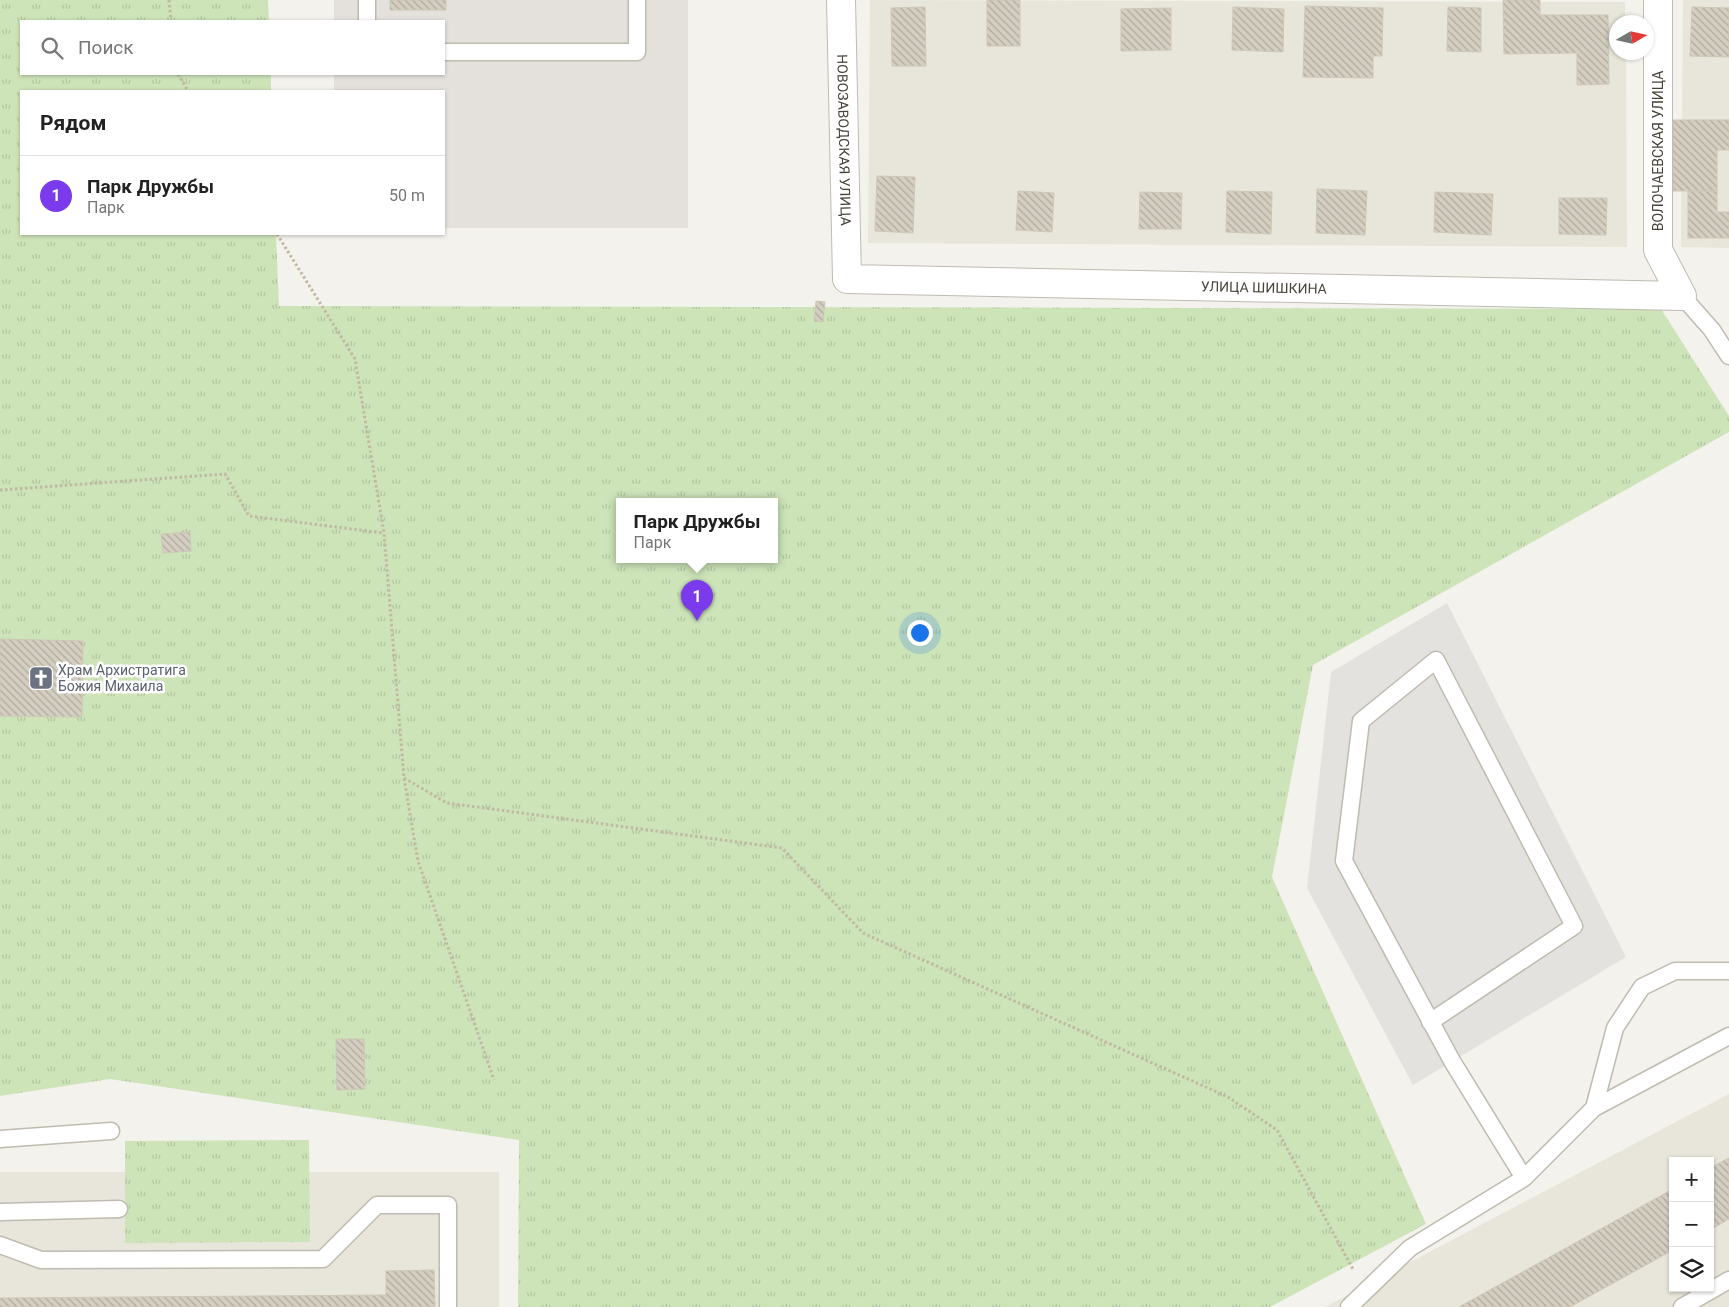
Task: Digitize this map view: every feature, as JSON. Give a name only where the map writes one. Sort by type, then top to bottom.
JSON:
[{"type":"street","name":"НОВОЗАВОДСКАЯ УЛИЦА","points":[[841,0],[847,279]]},
{"type":"street","name":"ВОЛОЧАЕВСКАЯ УЛИЦА","points":[[1658,0],[1658,250],[1682,296]]},
{"type":"street","name":"УЛИЦА ШИШКИНА","points":[[847,279],[1682,296]]},
{"type":"lane","points":[[367,0],[367,20]]},
{"type":"lane","points":[[445,52],[637,52],[638,0]]},
{"type":"lane","points":[[1682,296],[1712,330],[1729,356]]},
{"type":"lane","points":[[1430,1022],[1574,926],[1436,660],[1361,721],[1344,861],[1430,1022],[1524,1178]]},
{"type":"lane","points":[[1594,1108],[1615,1028],[1642,987],[1675,971],[1729,971]]},
{"type":"lane","points":[[1349,1307],[1410,1248],[1524,1178],[1594,1108],[1729,1036]]},
{"type":"lane","points":[[0,1139],[111,1131]]},
{"type":"lane","points":[[0,1245],[41,1260],[323,1259],[377,1205],[448,1204],[448,1307]]},
{"type":"lane","points":[[0,1212],[119,1209]]},
{"type":"lane","points":[[1682,1307],[1729,1280]]},
{"type":"path","points":[[169,0],[171,20]]},
{"type":"path","points":[[179,75],[187,90]]},
{"type":"path","points":[[278,235],[355,359],[384,533],[404,778],[418,861],[494,1080]]},
{"type":"path","points":[[0,490],[225,474],[248,516],[384,533]]},
{"type":"path","points":[[404,778],[447,803],[782,848],[863,933],[1228,1097],[1277,1130],[1365,1292]]},
{"type":"shaded area","points":[[334,0],[688,0],[688,228],[445,228],[445,90],[334,90],[334,75],[445,75],[445,20],[334,20]]},
{"type":"shaded area","points":[[870,0],[1625,2],[1625,15],[1609,15],[1609,60],[1626,60],[1627,247],[868,243]]},
{"type":"shaded area","points":[[1683,0],[1729,0],[1729,248],[1681,247]]},
{"type":"shaded area","points":[[1447,603],[1626,957],[1413,1085],[1307,888],[1331,672]]},
{"type":"shaded area","points":[[1729,1094],[1729,1307],[1325,1307]]},
{"type":"shaded area","points":[[0,1172],[499,1172],[499,1307],[0,1307]]},
{"type":"green space","points":[[0,0],[268,0],[269,20],[20,20],[20,75],[271,75],[271,90],[20,90],[20,235],[276,235],[279,306],[1661,309],[1729,416],[1729,432],[1313,665],[1272,877],[1426,1224],[1270,1307],[518,1307],[519,1140],[110,1079],[0,1096]]},
{"type":"green space","points":[[309,1140],[310,1242],[125,1243],[125,1141]]},
{"type":"building","points":[[390,0],[446,0],[446,10],[390,10]]},
{"type":"building","points":[[987,0],[1020,0],[1020,46],[987,46]]},
{"type":"building","points":[[1503,0],[1540,0],[1540,15],[1608,15],[1609,84],[1577,85],[1577,53],[1504,54]]},
{"type":"building","points":[[1305,6],[1383,8],[1382,56],[1373,56],[1373,78],[1303,77]]},
{"type":"building","points":[[925,7],[926,66],[892,66],[891,8]]},
{"type":"building","points":[[1233,7],[1284,9],[1283,52],[1232,50]]},
{"type":"building","points":[[1448,7],[1481,8],[1481,52],[1447,51]]},
{"type":"building","points":[[1692,7],[1729,8],[1729,57],[1690,56]]},
{"type":"building","points":[[1171,8],[1171,50],[1121,51],[1121,9]]},
{"type":"building","points":[[1673,120],[1729,120],[1729,150],[1717,150],[1717,191],[1673,191]]},
{"type":"building","points":[[877,176],[915,177],[913,233],[875,231]]},
{"type":"building","points":[[1317,189],[1367,191],[1365,235],[1316,233]]},
{"type":"building","points":[[1018,191],[1054,193],[1052,232],[1016,230]]},
{"type":"building","points":[[1227,191],[1272,192],[1271,234],[1226,232]]},
{"type":"building","points":[[1688,191],[1717,191],[1717,212],[1729,212],[1729,238],[1688,238]]},
{"type":"building","points":[[1140,192],[1182,193],[1181,229],[1139,229]]},
{"type":"building","points":[[1435,192],[1493,194],[1491,235],[1434,232]]},
{"type":"building","points":[[1559,198],[1607,198],[1606,235],[1559,234]]},
{"type":"building","points":[[816,301],[825,302],[823,322],[814,321]]},
{"type":"building","points":[[190,532],[191,551],[163,553],[161,534]]},
{"type":"building","name":"Храм Архистратига Божия Михаила","points":[[0,639],[83,641],[82,717],[0,716]]},
{"type":"building","points":[[336,1039],[364,1039],[365,1089],[337,1090]]},
{"type":"building","points":[[1729,1158],[1729,1219],[1714,1228],[1714,1202],[1714,1166]]},
{"type":"building","points":[[1669,1191],[1669,1252],[1570,1307],[1459,1307]]},
{"type":"building","points":[[434,1270],[435,1307],[0,1307],[0,1298],[386,1295],[386,1271]]},
{"type":"place","name":"Парк Дружбы","points":[[697,621]]},
{"type":"place","name":"Храм Архистратига Божия Михаила","points":[[41,678]]}]
